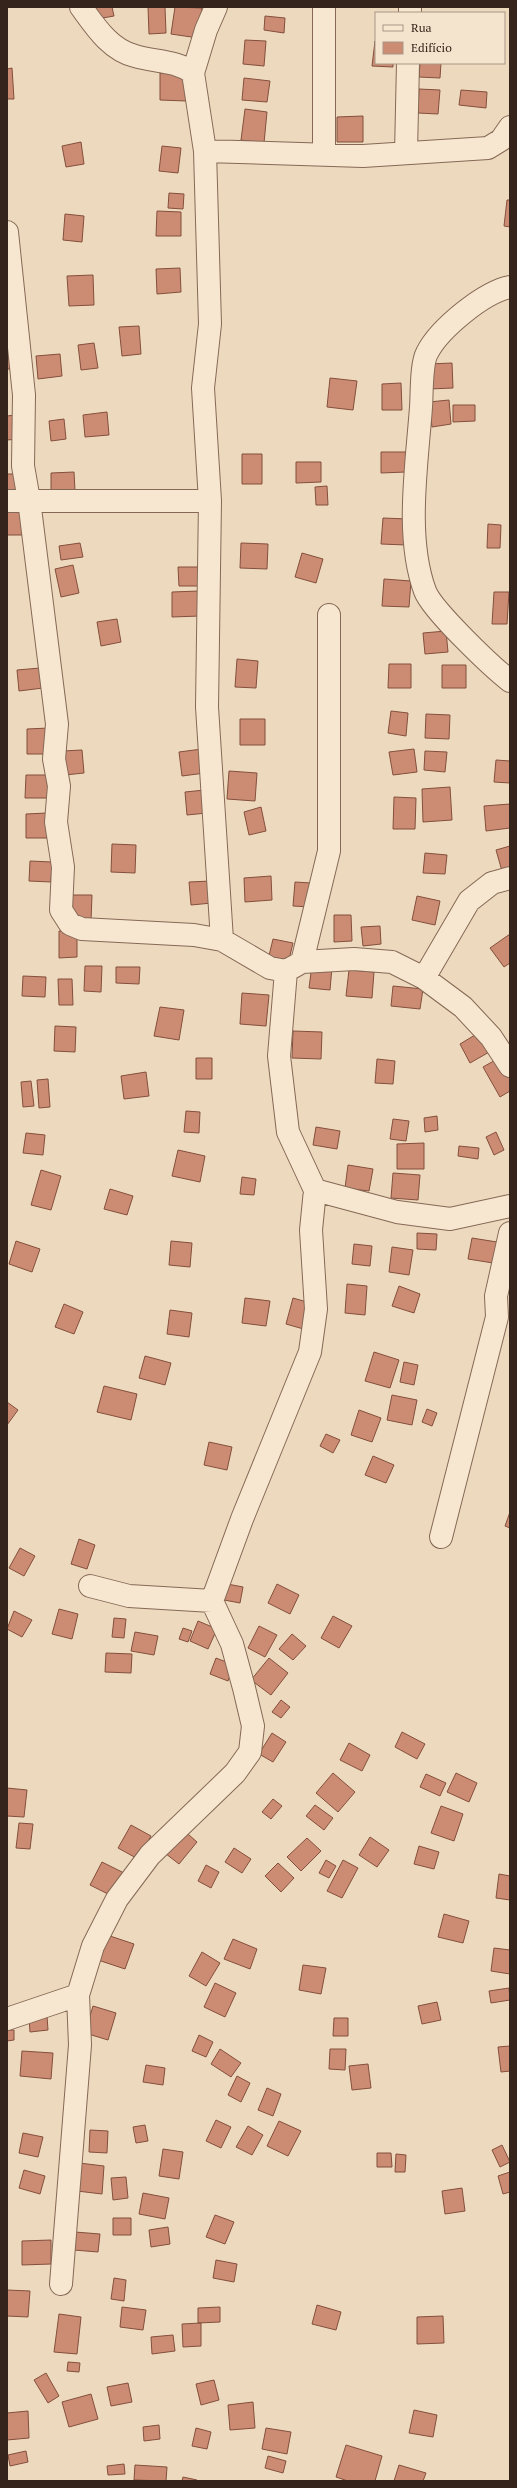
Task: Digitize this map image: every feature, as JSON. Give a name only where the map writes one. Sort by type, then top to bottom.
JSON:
[{"type":"street","points":[[81,7],[99,31],[114,46],[133,56],[183,66],[193,73]]},
{"type":"street","points":[[216,7],[206,30],[193,73],[205,151],[210,324],[203,388],[210,500],[207,707],[222,940]]},
{"type":"street","points":[[324,7],[324,154]]},
{"type":"street","points":[[406,153],[408,64]]},
{"type":"street","points":[[205,151],[363,156],[488,148],[501,140],[510,127]]},
{"type":"street","points":[[7,232],[24,395],[23,466],[29,500],[57,724],[54,759],[59,786],[56,822],[63,867],[61,910],[70,924],[90,931],[194,935],[222,940],[270,968],[354,959],[392,962],[424,978],[463,1007],[491,1037],[510,1066]]},
{"type":"street","points":[[510,287],[501,288],[455,318],[426,354],[415,506],[417,556],[425,592],[443,617],[510,681]]},
{"type":"street","points":[[7,501],[210,500]]},
{"type":"street","points":[[61,2284],[80,2045],[78,1995],[93,1946],[117,1900],[150,1855],[235,1773],[250,1752],[253,1726],[244,1688],[232,1644],[212,1601],[242,1519],[310,1352],[316,1309],[311,1230],[315,1190],[288,1132],[279,1056],[294,966],[329,851],[330,615]]},
{"type":"street","points":[[424,978],[470,901],[492,883],[510,878]]},
{"type":"street","points":[[315,1190],[397,1212],[450,1219],[510,1206]]},
{"type":"street","points":[[441,1537],[497,1317],[496,1296],[510,1233]]},
{"type":"street","points":[[90,1586],[129,1596],[212,1601]]},
{"type":"street","points":[[7,2019],[78,1995]]},
{"type":"building","points":[[95,7],[112,7],[114,16],[97,19]]},
{"type":"building","points":[[148,7],[165,7],[166,33],[149,34]]},
{"type":"building","points":[[175,7],[202,8],[198,38],[171,34]]},
{"type":"building","points":[[265,16],[285,18],[284,33],[264,30]]},
{"type":"building","points":[[245,40],[266,41],[264,66],[243,64]]},
{"type":"building","points":[[375,41],[375,64],[393,64],[393,67],[372,66]]},
{"type":"building","points":[[420,64],[441,64],[440,78],[419,77]]},
{"type":"building","points":[[12,68],[14,99],[7,99],[7,69]]},
{"type":"building","points":[[160,73],[186,73],[186,101],[160,100]]},
{"type":"building","points":[[244,78],[270,81],[267,102],[242,100]]},
{"type":"building","points":[[419,89],[440,90],[438,114],[418,113]]},
{"type":"building","points":[[461,90],[487,92],[486,108],[459,105]]},
{"type":"building","points":[[245,109],[267,112],[264,143],[241,140]]},
{"type":"building","points":[[363,116],[363,142],[337,142],[337,117]]},
{"type":"building","points":[[81,142],[84,164],[66,167],[62,146]]},
{"type":"building","points":[[162,146],[181,148],[178,173],[159,171]]},
{"type":"building","points":[[169,193],[184,194],[183,209],[168,208]]},
{"type":"building","points":[[507,200],[510,200],[510,227],[504,226]]},
{"type":"building","points":[[157,211],[181,212],[181,236],[156,236]]},
{"type":"building","points":[[65,214],[84,216],[82,242],[63,240]]},
{"type":"building","points":[[180,268],[181,292],[157,294],[156,269]]},
{"type":"building","points":[[93,275],[94,305],[69,306],[67,276]]},
{"type":"building","points":[[139,326],[141,354],[122,356],[119,327]]},
{"type":"building","points":[[94,343],[98,368],[81,370],[78,345]]},
{"type":"building","points":[[7,346],[10,346],[10,369],[7,369]]},
{"type":"building","points":[[60,354],[62,376],[38,379],[36,356]]},
{"type":"building","points":[[452,363],[453,388],[429,389],[429,364]]},
{"type":"building","points":[[330,378],[357,381],[353,410],[327,407]]},
{"type":"building","points":[[401,383],[402,410],[382,410],[382,384]]},
{"type":"building","points":[[449,400],[451,424],[432,427],[429,402]]},
{"type":"building","points":[[453,405],[475,405],[475,421],[453,422]]},
{"type":"building","points":[[107,412],[109,435],[85,437],[83,415]]},
{"type":"building","points":[[15,415],[18,439],[7,440],[7,416]]},
{"type":"building","points":[[64,419],[66,439],[51,441],[49,421]]},
{"type":"building","points":[[381,452],[406,452],[406,472],[381,473]]},
{"type":"building","points":[[242,454],[262,454],[262,484],[242,484]]},
{"type":"building","points":[[296,462],[321,462],[321,482],[296,483]]},
{"type":"building","points":[[74,472],[75,491],[51,492],[51,473]]},
{"type":"building","points":[[7,474],[16,474],[16,491],[7,492]]},
{"type":"building","points":[[327,486],[328,505],[316,505],[315,487]]},
{"type":"building","points":[[22,507],[23,535],[7,535],[7,508]]},
{"type":"building","points":[[383,518],[408,519],[406,545],[381,544]]},
{"type":"building","points":[[488,524],[501,525],[500,548],[487,548]]},
{"type":"building","points":[[80,543],[83,557],[61,560],[59,546]]},
{"type":"building","points":[[241,543],[268,544],[267,569],[240,568]]},
{"type":"building","points":[[302,553],[323,559],[316,583],[295,577]]},
{"type":"building","points":[[73,565],[79,593],[61,597],[55,569]]},
{"type":"building","points":[[178,567],[198,567],[198,586],[179,586]]},
{"type":"building","points":[[384,579],[411,581],[409,607],[382,606]]},
{"type":"building","points":[[199,591],[200,616],[172,617],[172,592]]},
{"type":"building","points":[[494,592],[509,592],[507,624],[492,624]]},
{"type":"building","points":[[117,619],[121,642],[101,646],[97,622]]},
{"type":"building","points":[[446,631],[448,652],[425,654],[423,633]]},
{"type":"building","points":[[237,659],[258,661],[256,688],[235,687]]},
{"type":"building","points":[[389,664],[411,664],[411,688],[388,688]]},
{"type":"building","points":[[442,665],[466,665],[466,688],[442,688]]},
{"type":"building","points":[[40,668],[43,688],[19,691],[17,670]]},
{"type":"building","points":[[391,711],[408,713],[406,736],[388,733]]},
{"type":"building","points":[[426,714],[450,715],[449,739],[425,738]]},
{"type":"building","points":[[240,719],[265,719],[265,745],[240,745]]},
{"type":"building","points":[[49,728],[49,754],[27,754],[27,729]]},
{"type":"building","points":[[202,749],[205,773],[182,776],[179,752]]},
{"type":"building","points":[[414,749],[417,772],[393,775],[389,752]]},
{"type":"building","points":[[82,750],[84,773],[65,775],[63,751]]},
{"type":"building","points":[[425,751],[447,752],[445,772],[424,770]]},
{"type":"building","points":[[496,760],[510,761],[510,783],[494,782]]},
{"type":"building","points":[[229,771],[257,773],[255,801],[227,799]]},
{"type":"building","points":[[26,775],[51,775],[50,798],[25,798]]},
{"type":"building","points":[[450,787],[452,820],[423,822],[422,789]]},
{"type":"building","points":[[205,790],[207,813],[187,815],[185,792]]},
{"type":"building","points":[[394,797],[416,798],[415,829],[393,829]]},
{"type":"building","points":[[510,804],[510,828],[486,831],[484,806]]},
{"type":"building","points":[[261,807],[266,831],[249,835],[244,812]]},
{"type":"building","points":[[47,813],[47,838],[26,838],[26,814]]},
{"type":"building","points":[[112,844],[136,845],[135,873],[111,872]]},
{"type":"building","points":[[510,846],[510,869],[502,871],[496,850]]},
{"type":"building","points":[[425,853],[447,855],[445,874],[423,873]]},
{"type":"building","points":[[30,861],[52,862],[51,882],[29,881]]},
{"type":"building","points":[[271,876],[272,900],[245,902],[244,878]]},
{"type":"building","points":[[211,881],[212,903],[191,905],[189,882]]},
{"type":"building","points":[[295,882],[311,883],[310,907],[293,906]]},
{"type":"building","points":[[70,895],[92,895],[91,921],[70,920]]},
{"type":"building","points":[[417,896],[440,901],[435,925],[412,920]]},
{"type":"building","points":[[334,915],[351,915],[352,941],[334,942]]},
{"type":"building","points":[[380,926],[381,944],[363,946],[361,927]]},
{"type":"building","points":[[59,931],[77,931],[77,957],[59,958]]},
{"type":"building","points":[[510,934],[510,963],[504,967],[490,948]]},
{"type":"building","points":[[273,939],[293,943],[287,968],[267,964]]},
{"type":"building","points":[[312,965],[332,967],[330,990],[309,988]]},
{"type":"building","points":[[85,966],[102,966],[101,992],[84,991]]},
{"type":"building","points":[[116,967],[140,967],[139,984],[116,983]]},
{"type":"building","points":[[349,970],[374,972],[372,998],[346,996]]},
{"type":"building","points":[[23,976],[46,977],[45,997],[22,996]]},
{"type":"building","points":[[58,979],[72,979],[73,1005],[59,1005]]},
{"type":"building","points":[[393,986],[423,989],[420,1009],[391,1006]]},
{"type":"building","points":[[242,993],[269,995],[266,1026],[240,1024]]},
{"type":"building","points":[[160,1007],[184,1010],[179,1040],[154,1036]]},
{"type":"building","points":[[55,1026],[76,1027],[75,1052],[54,1051]]},
{"type":"building","points":[[293,1031],[322,1032],[321,1059],[292,1058]]},
{"type":"building","points":[[480,1032],[491,1051],[470,1063],[460,1044]]},
{"type":"building","points":[[196,1058],[212,1058],[212,1079],[196,1079]]},
{"type":"building","points":[[499,1058],[510,1077],[510,1091],[500,1097],[483,1067]]},
{"type":"building","points":[[377,1059],[395,1061],[393,1084],[375,1083]]},
{"type":"building","points":[[146,1072],[149,1096],[124,1099],[121,1076]]},
{"type":"building","points":[[48,1079],[50,1107],[39,1108],[37,1080]]},
{"type":"building","points":[[31,1081],[34,1106],[23,1107],[21,1082]]},
{"type":"building","points":[[186,1111],[200,1112],[199,1133],[184,1132]]},
{"type":"building","points":[[437,1116],[438,1130],[425,1132],[424,1118]]},
{"type":"building","points":[[393,1119],[409,1121],[406,1141],[390,1139]]},
{"type":"building","points":[[316,1127],[340,1131],[337,1149],[313,1145]]},
{"type":"building","points":[[496,1132],[504,1150],[494,1155],[486,1137]]},
{"type":"building","points":[[26,1133],[45,1135],[43,1155],[23,1153]]},
{"type":"building","points":[[424,1143],[424,1169],[397,1169],[397,1144]]},
{"type":"building","points":[[459,1146],[479,1148],[478,1159],[458,1156]]},
{"type":"building","points":[[178,1150],[205,1156],[200,1182],[172,1176]]},
{"type":"building","points":[[348,1165],[373,1169],[369,1191],[345,1188]]},
{"type":"building","points":[[41,1170],[61,1176],[51,1210],[31,1205]]},
{"type":"building","points":[[393,1173],[420,1175],[418,1200],[391,1198]]},
{"type":"building","points":[[242,1177],[256,1179],[254,1195],[240,1194]]},
{"type":"building","points":[[110,1189],[133,1196],[127,1215],[104,1209]]},
{"type":"building","points":[[417,1233],[437,1234],[436,1250],[417,1249]]},
{"type":"building","points":[[472,1238],[497,1242],[493,1263],[468,1259]]},
{"type":"building","points":[[16,1241],[40,1249],[32,1272],[9,1264]]},
{"type":"building","points":[[171,1241],[192,1243],[190,1267],[169,1265]]},
{"type":"building","points":[[354,1244],[372,1246],[370,1266],[352,1264]]},
{"type":"building","points":[[392,1247],[413,1250],[409,1275],[389,1272]]},
{"type":"building","points":[[347,1284],[367,1286],[365,1315],[345,1313]]},
{"type":"building","points":[[399,1286],[420,1294],[414,1313],[392,1306]]},
{"type":"building","points":[[245,1298],[270,1301],[266,1326],[242,1323]]},
{"type":"building","points":[[293,1298],[314,1304],[307,1330],[286,1324]]},
{"type":"building","points":[[64,1304],[83,1312],[74,1334],[55,1327]]},
{"type":"building","points":[[170,1310],[192,1313],[189,1337],[167,1334]]},
{"type":"building","points":[[374,1352],[399,1360],[390,1388],[365,1381]]},
{"type":"building","points":[[145,1356],[171,1363],[165,1385],[139,1378]]},
{"type":"building","points":[[404,1362],[418,1365],[414,1385],[400,1382]]},
{"type":"building","points":[[104,1386],[137,1394],[131,1420],[97,1412]]},
{"type":"building","points":[[392,1395],[417,1400],[412,1425],[387,1420]]},
{"type":"building","points":[[7,1402],[18,1410],[7,1425]]},
{"type":"building","points":[[427,1409],[437,1413],[432,1426],[422,1422]]},
{"type":"building","points":[[359,1410],[381,1418],[372,1442],[351,1435]]},
{"type":"building","points":[[326,1434],[340,1440],[333,1453],[320,1446]]},
{"type":"building","points":[[209,1442],[232,1447],[227,1470],[204,1465]]},
{"type":"building","points":[[373,1456],[394,1465],[386,1483],[365,1475]]},
{"type":"building","points":[[510,1512],[510,1528],[505,1526]]},
{"type":"building","points":[[79,1539],[95,1545],[87,1569],[71,1564]]},
{"type":"building","points":[[20,1548],[35,1556],[24,1576],[9,1568]]},
{"type":"building","points":[[222,1583],[243,1587],[240,1603],[219,1599]]},
{"type":"building","points":[[277,1584],[299,1595],[290,1614],[268,1603]]},
{"type":"building","points":[[59,1609],[78,1614],[72,1639],[52,1634]]},
{"type":"building","points":[[14,1611],[32,1620],[22,1637],[7,1629]]},
{"type":"building","points":[[333,1616],[352,1626],[339,1648],[321,1638]]},
{"type":"building","points":[[114,1618],[126,1619],[124,1638],[112,1637]]},
{"type":"building","points":[[198,1621],[217,1629],[208,1649],[190,1641]]},
{"type":"building","points":[[259,1626],[277,1635],[265,1657],[248,1648]]},
{"type":"building","points":[[183,1628],[192,1631],[188,1642],[179,1639]]},
{"type":"building","points":[[135,1632],[158,1636],[154,1655],[131,1651]]},
{"type":"building","points":[[292,1634],[306,1646],[293,1660],[279,1649]]},
{"type":"building","points":[[106,1653],[132,1654],[131,1673],[105,1672]]},
{"type":"building","points":[[216,1658],[234,1665],[228,1681],[210,1674]]},
{"type":"building","points":[[269,1658],[288,1673],[271,1695],[251,1680]]},
{"type":"building","points":[[281,1700],[290,1707],[281,1718],[272,1712]]},
{"type":"building","points":[[402,1732],[425,1744],[417,1759],[395,1747]]},
{"type":"building","points":[[272,1733],[286,1742],[273,1762],[259,1754]]},
{"type":"building","points":[[349,1743],[370,1755],[362,1771],[340,1760]]},
{"type":"building","points":[[333,1773],[355,1792],[338,1812],[316,1793]]},
{"type":"building","points":[[456,1773],[477,1783],[469,1802],[447,1792]]},
{"type":"building","points":[[426,1774],[446,1783],[440,1796],[420,1787]]},
{"type":"building","points":[[7,1788],[27,1790],[24,1817],[7,1816]]},
{"type":"building","points":[[273,1799],[282,1806],[271,1819],[262,1812]]},
{"type":"building","points":[[315,1805],[333,1818],[324,1830],[306,1816]]},
{"type":"building","points":[[441,1806],[463,1814],[454,1841],[431,1833]]},
{"type":"building","points":[[19,1823],[33,1824],[30,1849],[16,1848]]},
{"type":"building","points":[[131,1825],[151,1836],[138,1859],[118,1848]]},
{"type":"building","points":[[180,1827],[197,1842],[179,1864],[161,1850]]},
{"type":"building","points":[[370,1837],[389,1850],[377,1867],[359,1855]]},
{"type":"building","points":[[307,1838],[321,1851],[301,1871],[287,1857]]},
{"type":"building","points":[[419,1846],[439,1852],[434,1869],[414,1864]]},
{"type":"building","points":[[234,1848],[251,1859],[242,1873],[225,1862]]},
{"type":"building","points":[[326,1860],[336,1866],[329,1878],[319,1873]]},
{"type":"building","points":[[343,1860],[358,1868],[342,1898],[327,1891]]},
{"type":"building","points":[[102,1862],[126,1874],[114,1897],[90,1885]]},
{"type":"building","points":[[278,1863],[294,1878],[281,1892],[265,1876]]},
{"type":"building","points":[[206,1865],[219,1872],[211,1888],[198,1881]]},
{"type":"building","points":[[499,1874],[510,1876],[510,1900],[496,1898]]},
{"type":"building","points":[[444,1914],[469,1921],[463,1943],[438,1937]]},
{"type":"building","points":[[107,1935],[134,1944],[125,1969],[98,1960]]},
{"type":"building","points":[[233,1939],[257,1949],[250,1969],[224,1959]]},
{"type":"building","points":[[494,1948],[510,1950],[510,1974],[491,1971]]},
{"type":"building","points":[[202,1952],[220,1963],[206,1986],[189,1976]]},
{"type":"building","points":[[303,1965],[326,1968],[321,1994],[299,1990]]},
{"type":"building","points":[[215,1983],[236,1993],[225,2017],[204,2007]]},
{"type":"building","points":[[509,1988],[510,2000],[491,2003],[489,1991]]},
{"type":"building","points":[[437,2002],[441,2020],[422,2024],[418,2006]]},
{"type":"building","points":[[93,2006],[116,2013],[108,2040],[85,2033]]},
{"type":"building","points":[[47,2016],[48,2030],[30,2032],[29,2018]]},
{"type":"building","points":[[334,2018],[348,2018],[348,2036],[333,2036]]},
{"type":"building","points":[[7,2030],[14,2030],[14,2040],[7,2041]]},
{"type":"building","points":[[199,2035],[213,2042],[206,2057],[192,2051]]},
{"type":"building","points":[[510,2046],[510,2071],[501,2072],[498,2047]]},
{"type":"building","points":[[220,2049],[241,2063],[231,2077],[211,2064]]},
{"type":"building","points":[[330,2049],[346,2049],[345,2070],[329,2069]]},
{"type":"building","points":[[22,2051],[53,2053],[51,2079],[20,2076]]},
{"type":"building","points":[[368,2064],[371,2088],[352,2090],[349,2066]]},
{"type":"building","points":[[146,2065],[165,2068],[163,2085],[143,2082]]},
{"type":"building","points":[[237,2076],[250,2083],[241,2102],[228,2095]]},
{"type":"building","points":[[267,2088],[281,2094],[273,2116],[258,2110]]},
{"type":"building","points":[[216,2120],[231,2127],[221,2148],[206,2141]]},
{"type":"building","points":[[279,2121],[301,2131],[288,2156],[267,2146]]},
{"type":"building","points":[[145,2125],[148,2141],[136,2143],[133,2127]]},
{"type":"building","points":[[248,2126],[263,2135],[252,2155],[236,2147]]},
{"type":"building","points":[[90,2130],[108,2131],[107,2153],[89,2152]]},
{"type":"building","points":[[23,2133],[43,2137],[38,2157],[19,2153]]},
{"type":"building","points":[[502,2145],[510,2162],[500,2167],[492,2150]]},
{"type":"building","points":[[163,2149],[183,2152],[179,2179],[159,2176]]},
{"type":"building","points":[[377,2153],[391,2153],[392,2167],[377,2167]]},
{"type":"building","points":[[396,2154],[406,2155],[405,2172],[395,2172]]},
{"type":"building","points":[[79,2163],[104,2166],[102,2194],[77,2191]]},
{"type":"building","points":[[24,2170],[45,2176],[40,2194],[19,2188]]},
{"type":"building","points":[[510,2172],[510,2192],[503,2194],[498,2176]]},
{"type":"building","points":[[126,2177],[128,2198],[113,2200],[111,2178]]},
{"type":"building","points":[[462,2188],[465,2211],[445,2214],[442,2191]]},
{"type":"building","points":[[143,2193],[169,2198],[165,2219],[139,2214]]},
{"type":"building","points":[[215,2215],[234,2222],[225,2244],[206,2237]]},
{"type":"building","points":[[113,2218],[131,2218],[131,2235],[113,2235]]},
{"type":"building","points":[[168,2227],[170,2244],[151,2247],[149,2230]]},
{"type":"building","points":[[75,2232],[100,2234],[98,2252],[74,2250]]},
{"type":"building","points":[[51,2240],[51,2264],[22,2265],[22,2241]]},
{"type":"building","points":[[216,2260],[237,2264],[234,2282],[213,2278]]},
{"type":"building","points":[[114,2278],[126,2280],[124,2301],[111,2299]]},
{"type":"building","points":[[7,2290],[30,2291],[28,2317],[7,2316]]},
{"type":"building","points":[[317,2305],[341,2312],[336,2330],[312,2324]]},
{"type":"building","points":[[122,2307],[146,2310],[143,2330],[120,2327]]},
{"type":"building","points":[[220,2307],[220,2322],[198,2323],[198,2308]]},
{"type":"building","points":[[59,2314],[81,2317],[77,2354],[54,2352]]},
{"type":"building","points":[[443,2316],[444,2343],[417,2344],[417,2317]]},
{"type":"building","points":[[201,2323],[201,2346],[183,2347],[182,2324]]},
{"type":"building","points":[[173,2335],[175,2351],[152,2354],[151,2337]]},
{"type":"building","points":[[68,2362],[80,2363],[79,2372],[67,2371]]},
{"type":"building","points":[[46,2373],[59,2396],[48,2403],[34,2380]]},
{"type":"building","points":[[214,2380],[219,2400],[201,2405],[196,2384]]},
{"type":"building","points":[[128,2383],[132,2402],[111,2406],[107,2387]]},
{"type":"building","points":[[91,2394],[98,2419],[69,2427],[62,2402]]},
{"type":"building","points":[[253,2402],[255,2428],[230,2430],[228,2405]]},
{"type":"building","points":[[414,2410],[437,2415],[433,2437],[409,2433]]},
{"type":"building","points":[[28,2411],[29,2438],[7,2440],[7,2413]]},
{"type":"building","points":[[159,2425],[160,2439],[144,2441],[143,2427]]},
{"type":"building","points":[[196,2428],[211,2432],[207,2449],[192,2446]]},
{"type":"building","points":[[266,2428],[291,2432],[287,2454],[262,2449]]},
{"type":"building","points":[[346,2445],[382,2456],[375,2481],[348,2481],[336,2477]]},
{"type":"building","points":[[26,2451],[28,2462],[10,2466],[8,2455]]},
{"type":"building","points":[[268,2456],[286,2461],[283,2473],[265,2468]]},
{"type":"building","points":[[124,2464],[125,2474],[108,2475],[107,2466]]},
{"type":"building","points":[[135,2465],[167,2467],[166,2481],[134,2480]]},
{"type":"building","points":[[399,2465],[426,2473],[423,2481],[394,2481]]},
{"type":"building","points":[[183,2477],[197,2480],[197,2481],[182,2481]]}]
